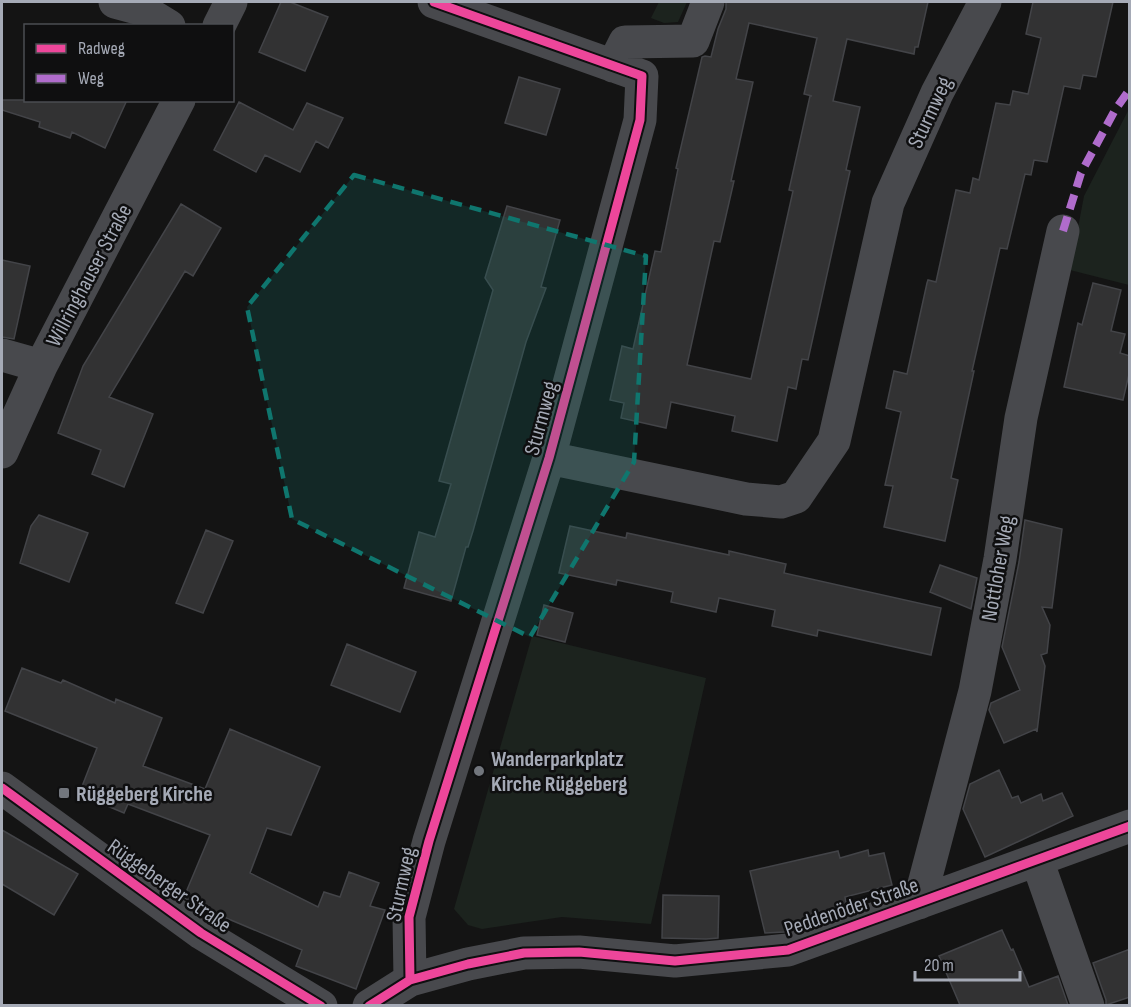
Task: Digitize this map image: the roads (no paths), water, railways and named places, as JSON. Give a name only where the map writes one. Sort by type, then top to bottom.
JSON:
[{"type":"street","points":[[115,2],[141,9],[166,24]]},
{"type":"street","points":[[220,24],[231,2]]},
{"type":"street","name":"Sturmweg","points":[[410,980],[409,917],[429,840],[549,458],[640,120],[642,76],[434,2]]},
{"type":"street","points":[[613,66],[625,42],[693,41],[708,2]]},
{"type":"street","name":"Sturmweg","points":[[549,458],[746,499],[781,502],[796,497],[834,441],[888,203],[937,93],[985,2]]},
{"type":"street","name":"Willringhauser Straße","points":[[2,452],[41,366],[178,102]]},
{"type":"street","name":"Nottloher Weg","points":[[919,903],[975,691],[1000,559],[1021,418],[1063,231]]},
{"type":"street","points":[[2,355],[41,366]]},
{"type":"street","name":"Rüggeberger Straße","points":[[2,788],[201,933],[321,1005]]},
{"type":"street","name":"Peddenöder Straße","points":[[369,1005],[410,980],[524,952],[579,952],[675,961],[788,950],[1130,826]]},
{"type":"street","points":[[1037,860],[1088,1005]]},
{"type":"place","name":"Wanderparkplatz Kirche Rüggeberg","points":[[479,771]]},
{"type":"place","name":"Rüggeberg Kirche","points":[[64,793]]}]
